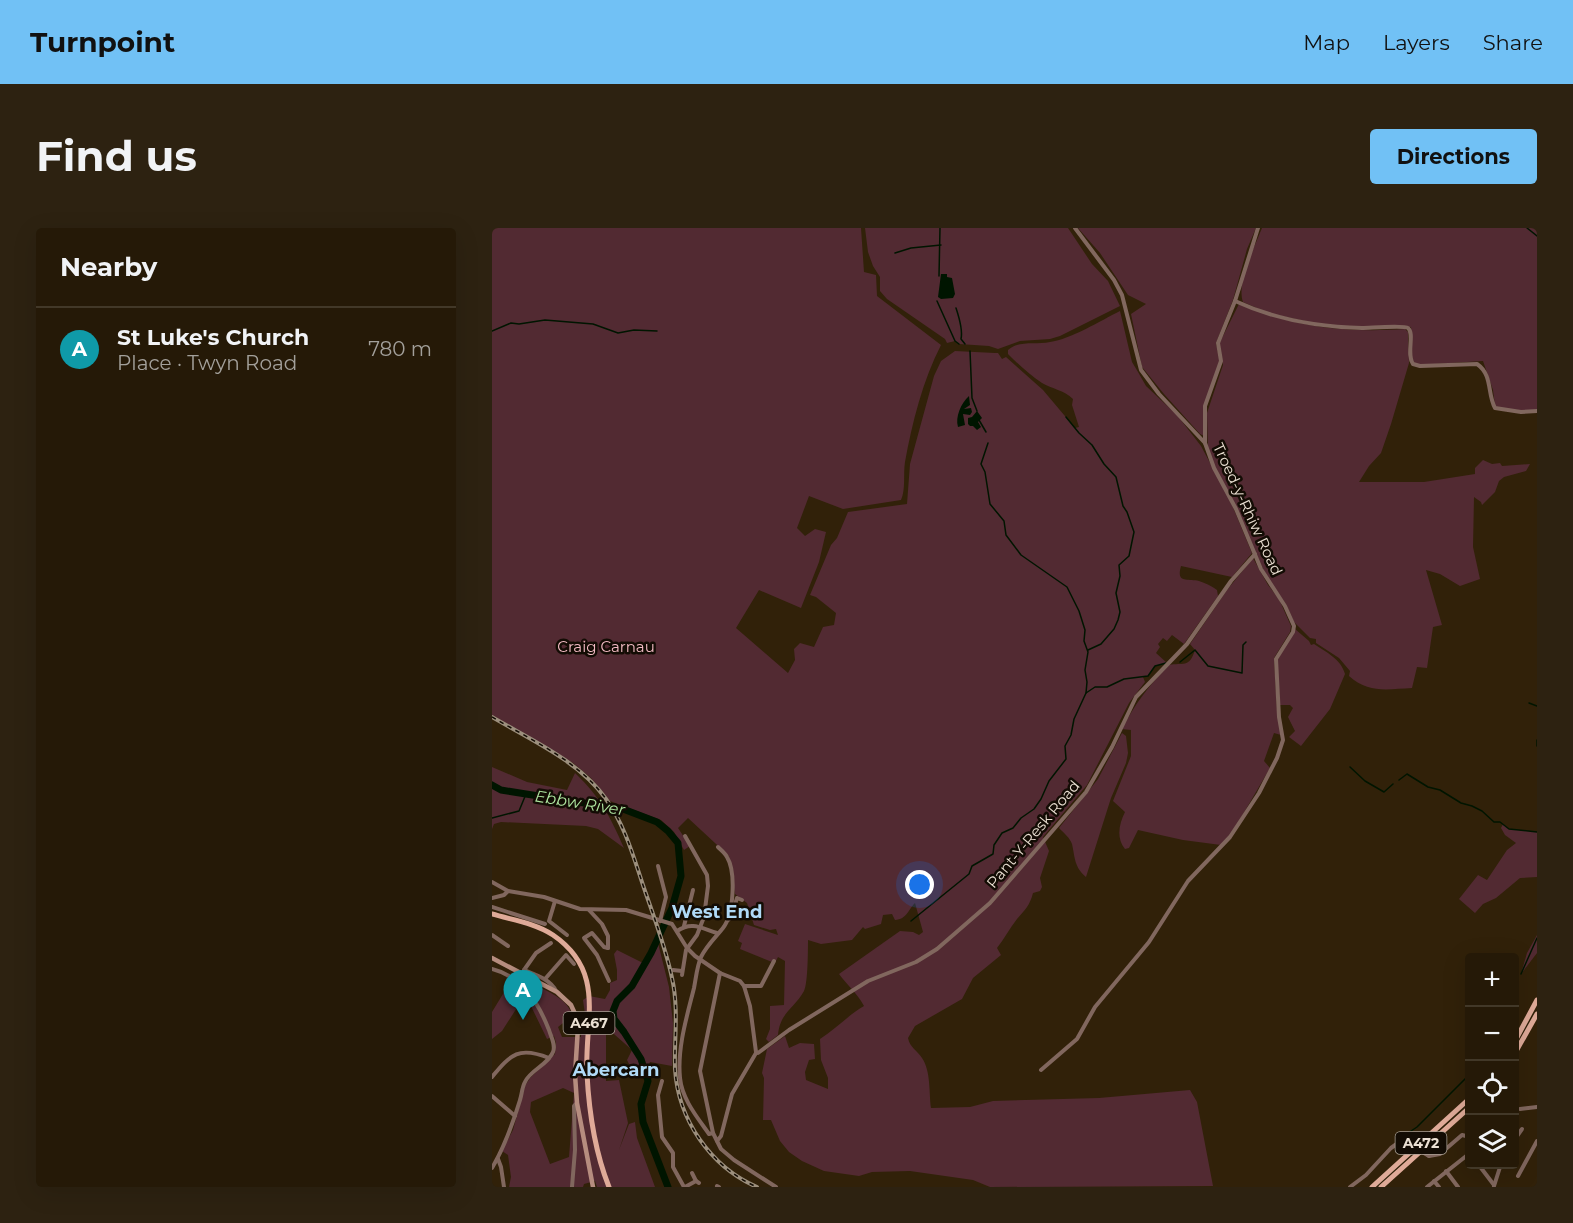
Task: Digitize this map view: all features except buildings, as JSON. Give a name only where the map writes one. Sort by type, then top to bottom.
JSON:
[{"type":"main road","name":"A467","points":[[492,914],[535,926],[553,934],[577,958],[587,978],[590,997],[587,1051],[591,1114],[609,1187]]},
{"type":"main road","points":[[493,960],[524,972],[557,992],[571,1005],[576,1016],[578,1027],[575,1075],[577,1103],[592,1187]]},
{"type":"main road","points":[[1519,1034],[1537,1000]]},
{"type":"main road","points":[[1519,1046],[1537,1014]]},
{"type":"main road","name":"A472","points":[[1372,1187],[1465,1103]]},
{"type":"main road","name":"A472","points":[[1381,1187],[1465,1111]]},
{"type":"street","name":"Troed-y-Rhiw Road","points":[[1041,1070],[1077,1039],[1095,1007],[1149,942],[1188,881],[1230,837],[1259,794],[1277,758],[1283,736],[1279,717],[1276,659],[1293,632],[1294,626],[1285,606],[1266,578],[1236,509],[1211,462],[1205,443],[1141,370],[1122,295],[1114,280],[1075,228]]},
{"type":"street","points":[[1205,443],[1205,406],[1209,401],[1221,361],[1218,343],[1235,301],[1258,228]]},
{"type":"street","points":[[1235,301],[1269,315],[1328,327],[1405,327],[1411,334],[1410,357],[1413,364],[1420,366],[1477,364],[1489,381],[1492,404],[1495,408],[1521,412],[1537,411]]},
{"type":"street","name":"Pant-Y-Resk Road","points":[[756,1052],[758,1053],[789,1030],[867,981],[916,962],[937,949],[990,903],[1086,792],[1112,747],[1136,697],[1187,644],[1231,581],[1255,554]]},
{"type":"street","points":[[673,970],[682,973],[687,948],[701,928],[708,895],[707,875],[685,836]]},
{"type":"street","points":[[718,847],[727,857],[733,887],[727,921]]},
{"type":"street","points":[[658,866],[666,897],[661,921]]},
{"type":"street","points":[[492,882],[508,891],[544,897],[588,909],[626,910],[672,924],[687,948],[700,959],[720,973],[740,981],[744,986],[750,1006],[756,1052],[732,1094],[721,1136],[717,1142]]},
{"type":"street","points":[[683,927],[693,890]]},
{"type":"street","points":[[492,898],[504,895],[508,891]]},
{"type":"street","points":[[713,1133],[709,1134],[687,1100],[680,1078],[682,1047],[700,959],[731,917],[738,898],[742,900]]},
{"type":"street","points":[[555,901],[549,921],[567,935]]},
{"type":"street","points":[[492,908],[545,924]]},
{"type":"street","points":[[588,909],[602,924],[608,936],[608,948],[604,947],[592,933],[584,938],[597,955],[609,981]]},
{"type":"street","points":[[677,931],[692,925],[717,933]]},
{"type":"street","points":[[492,935],[508,946]]},
{"type":"street","points":[[551,943],[536,953],[524,972],[545,979],[557,992]]},
{"type":"street","points":[[545,979],[566,955],[574,964]]},
{"type":"street","points":[[744,986],[760,986],[774,961]]},
{"type":"street","points":[[492,969],[504,972],[525,987],[538,1005],[554,1043],[553,1052],[549,1058],[523,1084],[512,1129],[492,1167]]},
{"type":"street","points":[[720,973],[700,1071],[713,1133],[721,1149],[734,1161],[776,1187]]},
{"type":"street","points":[[492,1077],[510,1056],[519,1052],[534,1052],[549,1058]]},
{"type":"street","points":[[662,1081],[658,1095],[662,1137],[673,1153],[675,1172],[684,1187],[698,1182],[692,1173]]},
{"type":"street","points":[[492,1096],[515,1116]]},
{"type":"street","points":[[572,1187],[575,1150],[574,1106],[577,1103]]},
{"type":"street","points":[[1520,1109],[1537,1107]]},
{"type":"street","points":[[1519,1133],[1522,1129]]},
{"type":"street","points":[[1350,1187],[1366,1175],[1398,1143],[1409,1144],[1429,1156],[1440,1155],[1462,1135],[1465,1136]]},
{"type":"street","points":[[1518,1176],[1537,1141]]},
{"type":"street","points":[[1532,1150],[1537,1153]]},
{"type":"street","points":[[492,1156],[498,1158]]},
{"type":"street","points":[[1427,1187],[1465,1157]]},
{"type":"street","points":[[498,1158],[504,1187]]},
{"type":"street","points":[[1482,1169],[1494,1186]]},
{"type":"street","points":[[1494,1186],[1499,1169]]},
{"type":"street","points":[[1446,1171],[1458,1187]]},
{"type":"street","points":[[1434,1181],[1439,1187]]},
{"type":"green space","name":"Craig Carnau","points":[[492,228],[861,228],[864,272],[876,275],[877,296],[941,345],[915,417],[905,462],[901,500],[843,509],[809,496],[797,528],[805,536],[815,529],[826,532],[819,562],[801,608],[759,590],[736,628],[788,673],[795,660],[794,649],[800,643],[814,647],[823,627],[834,625],[836,613],[810,595],[848,512],[907,504],[910,464],[934,376],[941,361],[955,351],[998,353],[1002,359],[1006,357],[1043,390],[1075,428],[1079,427],[1072,405],[1073,399],[1033,377],[1008,354],[1008,350],[1017,345],[1050,342],[1067,337],[1120,311],[1132,362],[1146,386],[1177,415],[1201,446],[1230,500],[1252,553],[1232,577],[1181,566],[1181,578],[1208,585],[1217,590],[1218,596],[1184,644],[1172,635],[1167,641],[1163,638],[1158,644],[1160,647],[1156,653],[1167,663],[1155,666],[1148,676],[1143,677],[1145,682],[1129,703],[1087,785],[1043,837],[1049,851],[1040,878],[1042,887],[1040,891],[1033,893],[1027,907],[997,948],[1001,955],[973,978],[962,999],[915,1026],[908,1038],[927,1069],[931,1108],[970,1107],[993,1101],[1099,1098],[1190,1090],[1197,1102],[1213,1186],[990,1187],[973,1180],[910,1171],[872,1172],[859,1176],[824,1171],[789,1152],[780,1141],[771,1120],[763,1120],[764,1078],[762,1073],[767,1049],[785,1036],[789,1048],[800,1043],[814,1044],[815,1059],[809,1060],[805,1072],[806,1080],[828,1089],[828,1078],[821,1060],[820,1039],[864,1006],[839,974],[900,931],[919,935],[923,932],[915,903],[902,918],[895,920],[892,914],[883,915],[881,924],[865,929],[863,927],[852,940],[821,944],[808,940],[804,991],[785,1015],[778,1035],[769,1042],[766,1039],[770,1029],[770,1006],[784,1005],[785,961],[778,957],[772,962],[740,949],[742,943],[738,941],[745,924],[778,935],[776,929],[770,930],[754,925],[747,903],[735,894],[729,856],[688,818],[678,828],[690,846],[684,850],[674,832],[661,820],[610,801],[591,778],[573,763],[492,715]]},
{"type":"green space","points":[[865,228],[1068,228],[1092,264],[1108,281],[1120,306],[1050,339],[1020,341],[998,349],[989,346],[959,344],[955,341],[947,343],[945,339],[887,299],[880,291],[880,277],[868,252]]},
{"type":"green space","points":[[1078,228],[1256,228],[1247,249],[1233,300],[1216,343],[1220,362],[1203,408],[1204,436],[1142,367],[1131,314],[1146,304],[1128,295],[1100,253]]},
{"type":"green space","points":[[1262,228],[1537,228],[1537,409],[1528,411],[1495,406],[1493,390],[1483,361],[1419,365],[1413,363],[1411,327],[1328,326],[1268,313],[1243,302],[1244,275]]},
{"type":"green space","points":[[1239,304],[1280,318],[1320,327],[1361,330],[1405,329],[1408,332],[1409,363],[1391,424],[1381,453],[1359,482],[1424,482],[1475,474],[1475,468],[1483,460],[1492,464],[1500,463],[1502,466],[1530,464],[1526,471],[1504,477],[1499,481],[1495,492],[1482,505],[1474,497],[1473,547],[1480,579],[1460,586],[1440,574],[1426,570],[1442,625],[1433,627],[1427,668],[1417,667],[1412,688],[1379,689],[1356,682],[1349,676],[1350,671],[1339,658],[1316,643],[1316,639],[1310,638],[1294,622],[1286,604],[1268,579],[1208,453],[1207,413],[1223,365],[1219,344]]},
{"type":"green space","points":[[1253,558],[1279,599],[1291,626],[1290,632],[1274,658],[1281,735],[1274,733],[1264,761],[1270,768],[1232,833],[1221,845],[1183,840],[1138,830],[1129,848],[1125,849],[1120,840],[1119,831],[1125,812],[1113,801],[1131,756],[1131,730],[1122,729],[1143,695],[1169,665],[1185,664],[1190,660],[1195,650],[1190,644],[1227,590]]},
{"type":"green space","points":[[1295,629],[1311,645],[1314,644],[1337,660],[1345,674],[1330,709],[1301,746],[1289,737],[1295,731],[1288,717],[1293,708],[1290,705],[1280,705],[1277,661]]},
{"type":"green space","points":[[1122,733],[1126,736],[1128,753],[1126,763],[1111,798],[1086,877],[1077,866],[1071,842],[1059,828],[1098,779]]},
{"type":"green space","points":[[492,767],[527,782],[567,790],[575,773],[604,808],[624,848],[598,829],[586,826],[501,822],[494,824],[492,829]]},
{"type":"green space","points":[[1503,824],[1509,829],[1537,832],[1537,877],[1520,878],[1496,898],[1483,904],[1475,913],[1459,899],[1478,875],[1487,880],[1507,850],[1516,843],[1505,835],[1501,828]]},
{"type":"green space","points":[[1537,935],[1537,953],[1521,974],[1527,953]]},
{"type":"green space","points":[[658,943],[669,987],[673,1023],[672,1066],[650,1062],[647,1069],[630,1066],[627,1060],[632,1050],[606,1027],[606,1081],[619,1080],[628,1123],[619,1150],[629,1124],[635,1122],[637,1138],[655,1187],[597,1187],[595,1181],[584,1184],[583,1187],[509,1187],[511,1177],[508,1155],[502,1151],[513,1130],[525,1086],[530,1078],[555,1054],[556,1043],[554,1036],[547,1039],[529,1002],[522,1000],[502,1031],[492,1039],[492,1012],[509,984],[506,977],[530,989],[535,985],[559,998],[574,1018],[558,1027],[562,1037],[581,1037],[581,1018],[585,1014],[583,1000],[589,996],[605,999],[610,990],[610,983],[617,980],[614,954],[617,950],[648,964]],"holes":[[[563,1088],[574,1093],[569,1157],[550,1164],[530,1112],[531,1102]]]},
{"type":"shaded area","points":[[941,274],[947,274],[947,277],[952,278],[955,294],[953,298],[938,297]]},
{"type":"shaded area","points":[[969,396],[970,405],[964,409],[971,408],[972,412],[970,415],[963,414],[965,425],[958,427],[959,410]]},
{"type":"shaded area","points":[[977,411],[982,418],[978,422],[981,427],[977,430],[968,424],[968,418]]},
{"type":"waterway","points":[[939,276],[940,228]]},
{"type":"waterway","points":[[1527,228],[1537,236]]},
{"type":"waterway","points":[[895,253],[911,248],[941,245]]},
{"type":"waterway","points":[[937,301],[955,341],[959,344]]},
{"type":"waterway","points":[[956,308],[961,339],[965,344]]},
{"type":"waterway","points":[[492,331],[511,323],[545,320],[593,324],[618,333],[634,330],[657,331]]},
{"type":"waterway","points":[[970,351],[972,398],[977,411]]},
{"type":"waterway","points":[[1066,417],[1092,445],[1116,477],[1123,506],[1134,532],[1129,556],[1119,565],[1120,576],[1116,593],[1120,612],[1118,620],[1114,629],[1101,644],[1088,650]]},
{"type":"waterway","points":[[979,420],[986,432]]},
{"type":"waterway","points":[[911,921],[969,874],[972,866],[993,854],[994,845],[1002,833],[1013,828],[1021,818],[1034,809],[1049,781],[1066,759],[1065,746],[1086,693],[1085,670],[1088,652],[1079,611],[1067,587],[1021,555],[1006,535],[1004,521],[990,504],[985,472],[981,464],[988,443]]},
{"type":"waterway","points":[[1180,662],[1195,650],[1208,666],[1242,673],[1243,645],[1246,642]]},
{"type":"waterway","points":[[1086,693],[1095,687],[1107,687],[1124,679],[1148,676],[1155,666],[1166,663]]},
{"type":"waterway","points":[[1529,703],[1537,706]]},
{"type":"waterway","points":[[1537,740],[1537,746]]},
{"type":"waterway","points":[[1350,767],[1365,781],[1384,792],[1393,784]]},
{"type":"waterway","points":[[1399,780],[1407,774],[1428,787],[1440,790],[1461,803],[1482,811],[1494,822],[1500,822],[1509,829],[1537,832]]},
{"type":"waterway","name":"Ebbw River","points":[[492,785],[501,790],[623,809],[657,822],[678,843],[681,876],[672,908],[651,953],[632,986],[617,1001],[613,1011],[614,1019],[641,1059],[648,1081],[641,1104],[643,1122],[668,1187]]},
{"type":"waterway","points":[[492,818],[519,811],[526,794]]},
{"type":"waterway","points":[[1521,974],[1537,938]]},
{"type":"waterway","points":[[1396,1141],[1417,1127],[1465,1079]]},
{"type":"railway","points":[[492,717],[568,762],[595,786],[613,810],[633,855],[670,967],[675,1001],[675,1069],[677,1088],[683,1106],[700,1140],[712,1154],[725,1167],[757,1187]]},
{"type":"place","name":"St Luke's Church","points":[[523,1020]]},
{"type":"district","name":"West End","points":[[717,912]]},
{"type":"district","name":"Abercarn","points":[[616,1070]]}]
